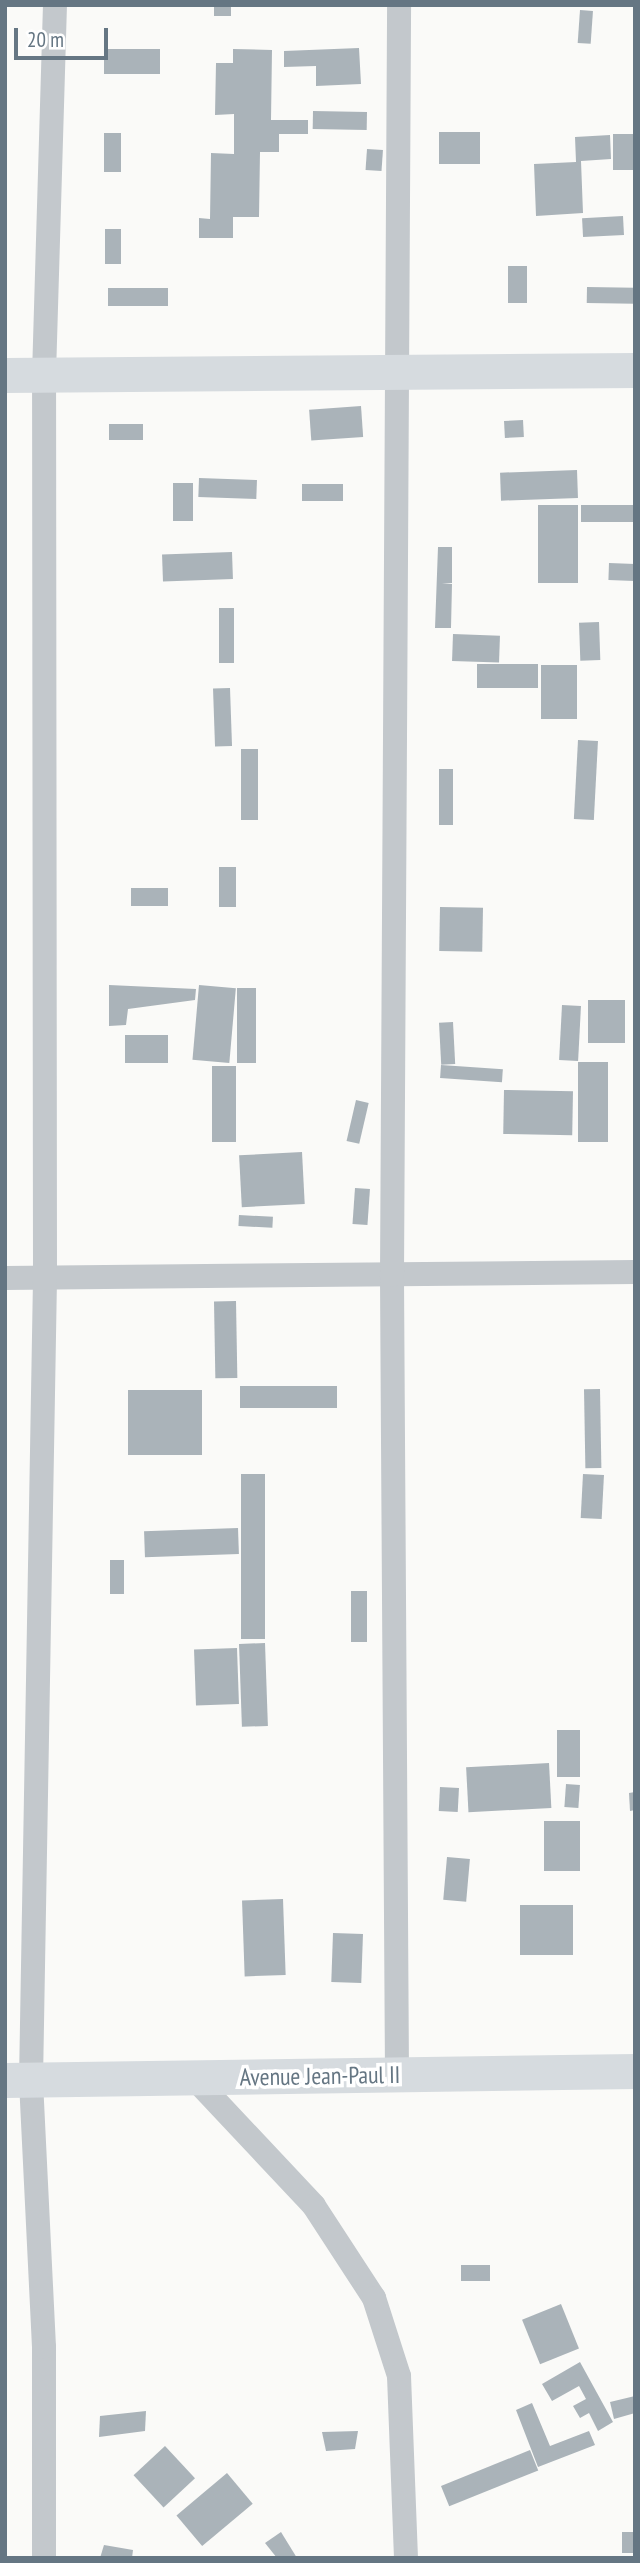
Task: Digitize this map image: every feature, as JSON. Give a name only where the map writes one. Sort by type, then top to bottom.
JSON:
[{"type":"street","points":[[44,2558],[44,2347],[18,2080],[45,1279],[44,374],[55,5]]},
{"type":"street","points":[[397,2074],[392,1275],[402,372],[399,5]]},
{"type":"street","points":[[5,375],[635,370]]},
{"type":"street","points":[[5,1278],[635,1272]]},
{"type":"street","name":"Avenue Jean-Paul II","points":[[18,2080],[635,2071]]},
{"type":"street","points":[[194,2078],[314,2206],[374,2298],[399,2376],[405,2558]]},
{"type":"building","points":[[214,5],[231,5],[231,16],[214,16]]},
{"type":"building","points":[[580,10],[593,11],[591,44],[578,43]]},
{"type":"building","points":[[359,48],[361,84],[316,86],[316,66],[284,67],[284,51]]},
{"type":"building","points":[[104,49],[160,49],[160,74],[104,74]]},
{"type":"building","points":[[233,49],[272,50],[271,120],[308,120],[308,134],[279,134],[279,152],[260,152],[259,217],[233,217],[233,238],[199,238],[199,218],[210,219],[211,153],[234,154],[234,114],[215,115],[216,63],[233,63]]},
{"type":"building","points":[[313,111],[367,112],[367,130],[313,129]]},
{"type":"building","points":[[439,132],[480,132],[480,164],[439,164]]},
{"type":"building","points":[[104,133],[121,133],[121,172],[104,172]]},
{"type":"building","points":[[613,134],[635,134],[635,170],[613,170]]},
{"type":"building","points":[[610,135],[611,159],[581,161],[583,213],[536,216],[534,164],[576,162],[575,137]]},
{"type":"building","points":[[367,149],[383,150],[381,171],[366,170]]},
{"type":"building","points":[[623,216],[624,235],[583,237],[582,218]]},
{"type":"building","points":[[105,229],[121,229],[121,264],[105,264]]},
{"type":"building","points":[[508,266],[527,266],[527,303],[508,303]]},
{"type":"building","points":[[587,287],[635,288],[635,304],[587,303]]},
{"type":"building","points":[[108,288],[168,288],[168,306],[108,306]]},
{"type":"building","points":[[361,406],[363,437],[311,441],[309,410]]},
{"type":"building","points":[[523,420],[524,437],[505,438],[504,421]]},
{"type":"building","points":[[109,424],[143,424],[143,440],[109,440]]},
{"type":"building","points":[[577,470],[578,498],[501,501],[500,473]]},
{"type":"building","points":[[199,478],[257,480],[256,499],[198,497]]},
{"type":"building","points":[[173,483],[193,483],[193,521],[173,521]]},
{"type":"building","points":[[302,484],[343,484],[343,501],[302,501]]},
{"type":"building","points":[[538,505],[578,505],[578,583],[538,583]]},
{"type":"building","points":[[581,505],[634,505],[634,522],[581,522]]},
{"type":"building","points":[[438,547],[452,547],[452,583],[442,583],[452,584],[451,628],[435,628]]},
{"type":"building","points":[[232,552],[233,579],[163,581],[162,554]]},
{"type":"building","points":[[609,563],[635,564],[634,581],[608,580]]},
{"type":"building","points":[[219,608],[234,608],[234,663],[219,663]]},
{"type":"building","points":[[599,622],[600,660],[580,661],[579,623]]},
{"type":"building","points":[[453,634],[500,636],[499,663],[452,661]]},
{"type":"building","points":[[477,664],[538,664],[538,688],[477,688]]},
{"type":"building","points":[[541,665],[577,665],[577,719],[541,719]]},
{"type":"building","points":[[230,688],[232,746],[215,747],[213,689]]},
{"type":"building","points":[[578,740],[598,741],[594,820],[574,819]]},
{"type":"building","points":[[241,749],[258,749],[258,820],[241,820]]},
{"type":"building","points":[[439,769],[453,769],[453,825],[439,825]]},
{"type":"building","points":[[219,867],[236,867],[236,907],[219,907]]},
{"type":"building","points":[[131,888],[168,888],[168,906],[131,906]]},
{"type":"building","points":[[440,907],[483,908],[482,952],[439,951]]},
{"type":"building","points":[[109,985],[196,989],[195,1000],[128,1009],[126,1025],[109,1026]]},
{"type":"building","points":[[199,985],[236,988],[229,1063],[192,1060]]},
{"type":"building","points":[[237,988],[256,988],[256,1063],[237,1063]]},
{"type":"building","points":[[588,1000],[625,1000],[625,1043],[588,1043]]},
{"type":"building","points":[[562,1005],[581,1006],[578,1061],[559,1060]]},
{"type":"building","points":[[453,1022],[455,1064],[441,1065],[439,1023]]},
{"type":"building","points":[[125,1035],[168,1035],[168,1063],[125,1063]]},
{"type":"building","points":[[578,1062],[608,1062],[608,1142],[578,1142]]},
{"type":"building","points":[[441,1065],[503,1069],[502,1082],[440,1078]]},
{"type":"building","points":[[212,1066],[236,1066],[236,1142],[212,1142]]},
{"type":"building","points":[[504,1090],[573,1091],[572,1135],[503,1134]]},
{"type":"building","points":[[356,1100],[369,1103],[359,1144],[347,1141]]},
{"type":"building","points":[[302,1152],[305,1204],[242,1207],[239,1155]]},
{"type":"building","points":[[355,1188],[370,1189],[367,1225],[352,1224]]},
{"type":"building","points":[[239,1215],[273,1217],[272,1228],[238,1226]]},
{"type":"building","points":[[214,1301],[236,1301],[237,1378],[215,1378]]},
{"type":"building","points":[[240,1386],[337,1386],[337,1408],[240,1408]]},
{"type":"building","points":[[584,1389],[600,1389],[601,1468],[585,1468]]},
{"type":"building","points":[[128,1390],[202,1390],[202,1455],[128,1455]]},
{"type":"building","points":[[241,1474],[265,1474],[265,1639],[241,1639]]},
{"type":"building","points":[[583,1474],[604,1475],[602,1519],[581,1518]]},
{"type":"building","points":[[238,1528],[239,1554],[145,1557],[144,1531]]},
{"type":"building","points":[[110,1560],[124,1560],[124,1594],[110,1594]]},
{"type":"building","points":[[351,1591],[367,1591],[367,1642],[351,1642]]},
{"type":"building","points":[[265,1643],[268,1726],[242,1727],[239,1644]]},
{"type":"building","points":[[237,1648],[239,1704],[196,1705],[194,1650]]},
{"type":"building","points":[[557,1730],[580,1730],[580,1777],[557,1777]]},
{"type":"building","points":[[549,1763],[551,1808],[468,1812],[466,1767]]},
{"type":"building","points":[[566,1784],[580,1785],[578,1808],[564,1807]]},
{"type":"building","points":[[440,1787],[459,1788],[458,1812],[439,1811]]},
{"type":"building","points":[[635,1792],[635,1810],[630,1811],[629,1793]]},
{"type":"building","points":[[544,1821],[580,1821],[580,1871],[544,1871]]},
{"type":"building","points":[[447,1857],[470,1859],[466,1902],[443,1900]]},
{"type":"building","points":[[283,1899],[286,1975],[245,1976],[242,1900]]},
{"type":"building","points":[[520,1905],[573,1905],[573,1955],[520,1955]]},
{"type":"building","points":[[333,1933],[363,1934],[361,1983],[331,1982]]},
{"type":"building","points":[[461,2265],[490,2265],[490,2281],[461,2281]]},
{"type":"building","points":[[561,2304],[579,2349],[540,2364],[522,2320]]},
{"type":"building","points":[[580,2362],[613,2422],[598,2431],[589,2413],[580,2418],[573,2406],[586,2399],[579,2386],[552,2401],[542,2384]]},
{"type":"building","points":[[635,2396],[635,2413],[614,2419],[610,2402]]},
{"type":"building","points":[[532,2403],[550,2446],[589,2431],[595,2445],[538,2467],[516,2410]]},
{"type":"building","points":[[146,2411],[145,2431],[99,2437],[100,2416]]},
{"type":"building","points":[[358,2431],[355,2449],[326,2451],[322,2432]]},
{"type":"building","points":[[165,2446],[195,2478],[164,2508],[134,2475]]},
{"type":"building","points":[[530,2450],[538,2470],[449,2506],[441,2486]]},
{"type":"building","points":[[227,2473],[253,2504],[202,2546],[176,2515]]},
{"type":"building","points":[[281,2532],[297,2558],[277,2558],[265,2543]]},
{"type":"building","points":[[622,2532],[635,2532],[635,2553],[622,2553]]},
{"type":"building","points":[[104,2545],[133,2550],[132,2558],[100,2558]]}]
